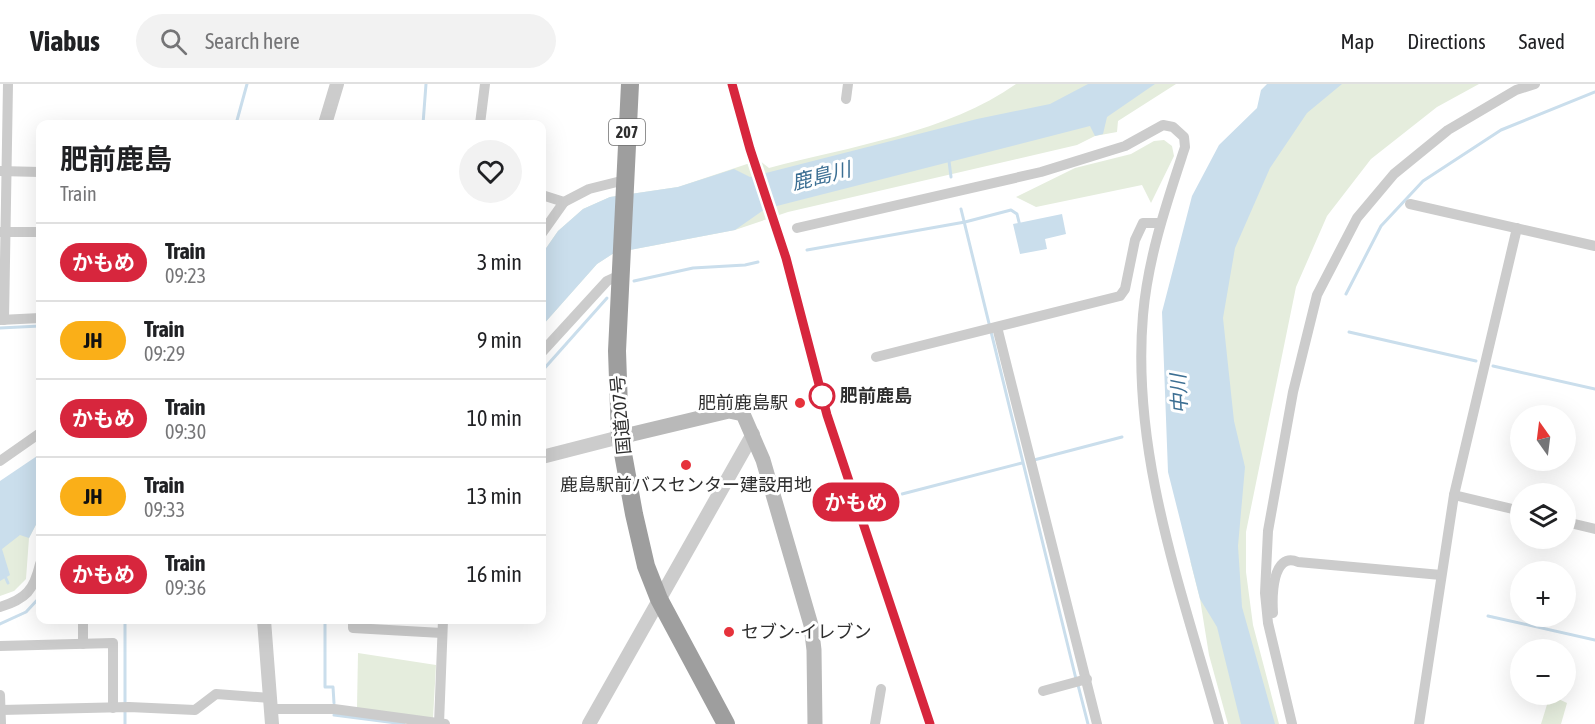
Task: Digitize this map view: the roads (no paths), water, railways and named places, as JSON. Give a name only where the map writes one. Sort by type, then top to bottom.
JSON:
[{"type":"highway","name":"国道207号","points":[[630,84],[616,351],[620,437],[641,545],[659,599],[726,724]]},
{"type":"main road","points":[[620,437],[729,411],[743,414],[763,460],[811,625],[814,650],[815,724]]},
{"type":"street","points":[[8,84],[2,320],[36,318]]},
{"type":"street","points":[[326,120],[337,84]]},
{"type":"street","points":[[480,120],[485,84]]},
{"type":"street","points":[[846,99],[848,84]]},
{"type":"street","points":[[1292,724],[1268,623],[1265,593],[1268,531],[1293,392],[1317,295],[1357,218],[1394,174],[1448,130],[1516,90],[1535,84]]},
{"type":"street","points":[[797,228],[1041,172],[1125,146],[1163,125],[1173,127],[1184,137],[1185,147],[1159,223],[1143,314],[1141,385],[1147,450],[1158,505],[1219,724]]},
{"type":"street","points":[[4,171],[36,172]]},
{"type":"street","points":[[546,227],[564,202],[589,189],[625,180]]},
{"type":"street","points":[[546,196],[564,202]]},
{"type":"street","points":[[1410,204],[1595,246]]},
{"type":"street","points":[[876,357],[1120,296],[1125,289],[1135,240],[1143,223],[1159,223]]},
{"type":"street","points":[[1419,724],[1454,495],[1517,228]]},
{"type":"street","points":[[3,232],[36,232]]},
{"type":"street","points":[[546,347],[620,268]]},
{"type":"street","points":[[997,327],[1097,724]]},
{"type":"street","points":[[589,724],[753,434]]},
{"type":"street","points":[[0,460],[36,436]]},
{"type":"street","points":[[546,456],[620,437]]},
{"type":"street","points":[[1454,495],[1510,508]]},
{"type":"street","points":[[1576,524],[1595,529]]},
{"type":"street","points":[[1273,641],[1275,632],[1272,602],[1278,567],[1284,561],[1291,559],[1298,562],[1441,575]]},
{"type":"street","points":[[0,607],[26,595],[36,581]]},
{"type":"street","points":[[82,624],[83,644]]},
{"type":"street","points":[[264,624],[272,724]]},
{"type":"street","points":[[353,624],[353,628],[390,625],[442,633]]},
{"type":"street","points":[[439,724],[443,624]]},
{"type":"street","points":[[0,646],[113,643],[121,707]]},
{"type":"street","points":[[1043,691],[1087,679]]},
{"type":"street","points":[[875,724],[881,689]]},
{"type":"street","points":[[1,710],[121,707],[195,710],[216,694],[271,704],[334,709],[445,724]]},
{"type":"street","points":[[0,695],[2,724]]},
{"type":"water","name":"鹿島川","points":[[1088,84],[1155,84],[1107,117],[1103,134],[1095,136],[1090,126],[765,209],[735,230],[614,253],[597,264],[546,321],[546,248],[558,231],[583,209],[610,197],[678,187],[734,169],[750,177],[977,119],[1050,104]]},
{"type":"water","name":"中川","points":[[1267,84],[1342,84],[1307,113],[1270,168],[1235,248],[1223,318],[1234,421],[1245,467],[1238,546],[1242,607],[1275,724],[1241,724],[1217,627],[1200,599],[1168,472],[1162,312],[1192,196],[1219,145],[1257,108],[1261,90]]},
{"type":"water","points":[[1062,214],[1066,234],[1045,239],[1047,249],[1020,254],[1013,224]]},
{"type":"water","points":[[36,457],[36,525],[29,538],[20,535],[2,549],[10,575],[0,581],[0,481]]},
{"type":"waterway","points":[[237,120],[247,84]]},
{"type":"waterway","points":[[423,120],[426,84]]},
{"type":"waterway","points":[[1346,294],[1381,226],[1423,181],[1501,130],[1595,92]]},
{"type":"waterway","points":[[949,161],[951,177]]},
{"type":"waterway","points":[[961,209],[1076,679]]},
{"type":"waterway","points":[[807,250],[965,222],[1011,210],[1017,214],[1020,226]]},
{"type":"waterway","points":[[634,281],[693,268],[758,262]]},
{"type":"waterway","points":[[546,367],[607,298]]},
{"type":"waterway","points":[[0,328],[36,326]]},
{"type":"waterway","points":[[1349,332],[1476,361]]},
{"type":"waterway","points":[[1493,366],[1595,389]]},
{"type":"waterway","points":[[1034,460],[1122,437]]},
{"type":"waterway","points":[[902,494],[1022,463]]},
{"type":"waterway","points":[[4,574],[8,583]]},
{"type":"waterway","points":[[0,624],[26,612],[36,601]]},
{"type":"waterway","points":[[1488,616],[1595,640]]},
{"type":"waterway","points":[[125,624],[125,704]]},
{"type":"waterway","points":[[325,624],[325,687],[333,687],[334,703]]},
{"type":"waterway","points":[[1078,685],[1088,724]]},
{"type":"waterway","points":[[125,711],[125,724]]},
{"type":"waterway","points":[[334,715],[404,724]]},
{"type":"railway","points":[[732,84],[750,149],[786,258],[827,415],[930,724]]},
{"type":"train","name":"かもめ","points":[[732,84],[750,149],[786,258],[827,415],[930,724]]},
{"type":"place","name":"肥前鹿島","points":[[822,396]]},
{"type":"place","name":"肥前鹿島駅","points":[[800,403]]},
{"type":"place","name":"鹿島駅前バスセンター建設用地","points":[[686,465]]},
{"type":"place","name":"セブン-イレブン","points":[[729,632]]}]
